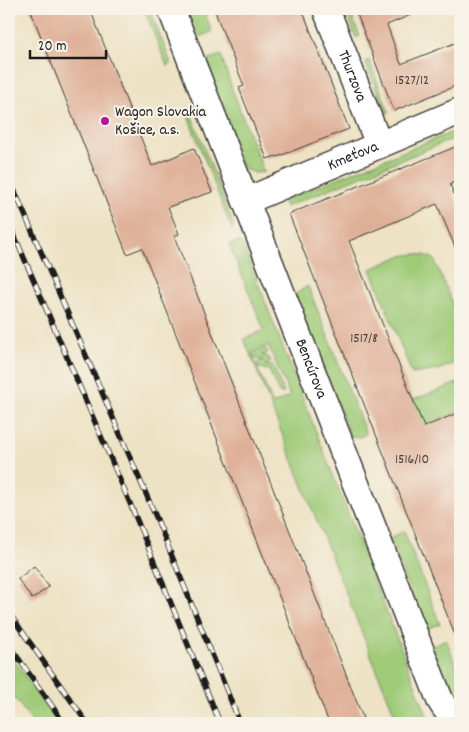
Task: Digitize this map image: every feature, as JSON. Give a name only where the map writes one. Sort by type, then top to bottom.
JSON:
[{"type":"street","name":"Bencúrova","points":[[171,9],[440,700],[446,711],[460,721]]},
{"type":"street","name":"Thurzova","points":[[326,9],[379,145]]},
{"type":"street","name":"Kmeťova","points":[[246,201],[460,111]]},
{"type":"green space","points":[[144,9],[150,9],[170,65],[167,66]]},
{"type":"green space","points":[[178,9],[203,9],[212,32],[198,37],[188,33]]},
{"type":"green space","points":[[345,9],[349,9],[360,36],[356,38]]},
{"type":"green space","points":[[221,55],[264,172],[255,173],[243,169],[205,64],[209,59]]},
{"type":"green space","points":[[369,60],[389,112],[386,114],[365,62]]},
{"type":"green space","points":[[187,114],[191,115],[193,119],[234,225],[232,230]]},
{"type":"green space","points":[[460,129],[460,136],[285,207],[283,200]]},
{"type":"green space","points":[[240,242],[243,245],[430,723],[398,723],[244,339],[264,330],[229,244]],"holes":[[[268,345],[290,396],[273,404],[251,353]]]},
{"type":"green space","points":[[425,255],[434,259],[460,322],[460,361],[437,370],[412,374],[371,269],[400,256]]},
{"type":"green space","points":[[308,286],[366,434],[360,437],[350,436],[294,295]]},
{"type":"green space","points":[[266,348],[268,353],[262,355],[269,357],[271,362],[265,365],[273,366],[284,393],[279,393],[269,370],[259,368],[257,363],[263,360],[255,359],[253,354]]},
{"type":"green space","points":[[460,382],[460,411],[423,426],[413,400]]},
{"type":"green space","points":[[404,531],[440,624],[428,628],[424,627],[389,539]]},
{"type":"green space","points":[[446,639],[460,677],[460,707],[450,700],[432,646]]},
{"type":"green space","points":[[9,653],[59,723],[33,723],[9,690]]},
{"type":"building","points":[[30,9],[90,9],[152,166],[194,148],[212,192],[168,207],[179,234],[174,236],[363,718],[349,723],[329,723],[142,248],[127,254]]},
{"type":"building","points":[[214,9],[302,9],[349,129],[277,157],[267,159],[239,88],[244,86]]},
{"type":"building","points":[[355,9],[425,9],[387,25],[401,64],[460,41],[460,84],[394,111]]},
{"type":"building","points":[[460,145],[460,180],[450,184],[460,210],[460,259],[437,204],[349,241],[424,427],[460,412],[459,645],[289,214]]},
{"type":"building","points":[[34,566],[49,587],[32,599],[18,579]]},
{"type":"railway","points":[[9,178],[156,517],[240,723]]},
{"type":"railway","points":[[9,223],[132,508],[220,723]]},
{"type":"railway","points":[[9,613],[87,723]]},
{"type":"railway","points":[[9,645],[64,723]]},
{"type":"place","name":"Wagon Slovakia Košice, a.s.","points":[[105,121]]}]
